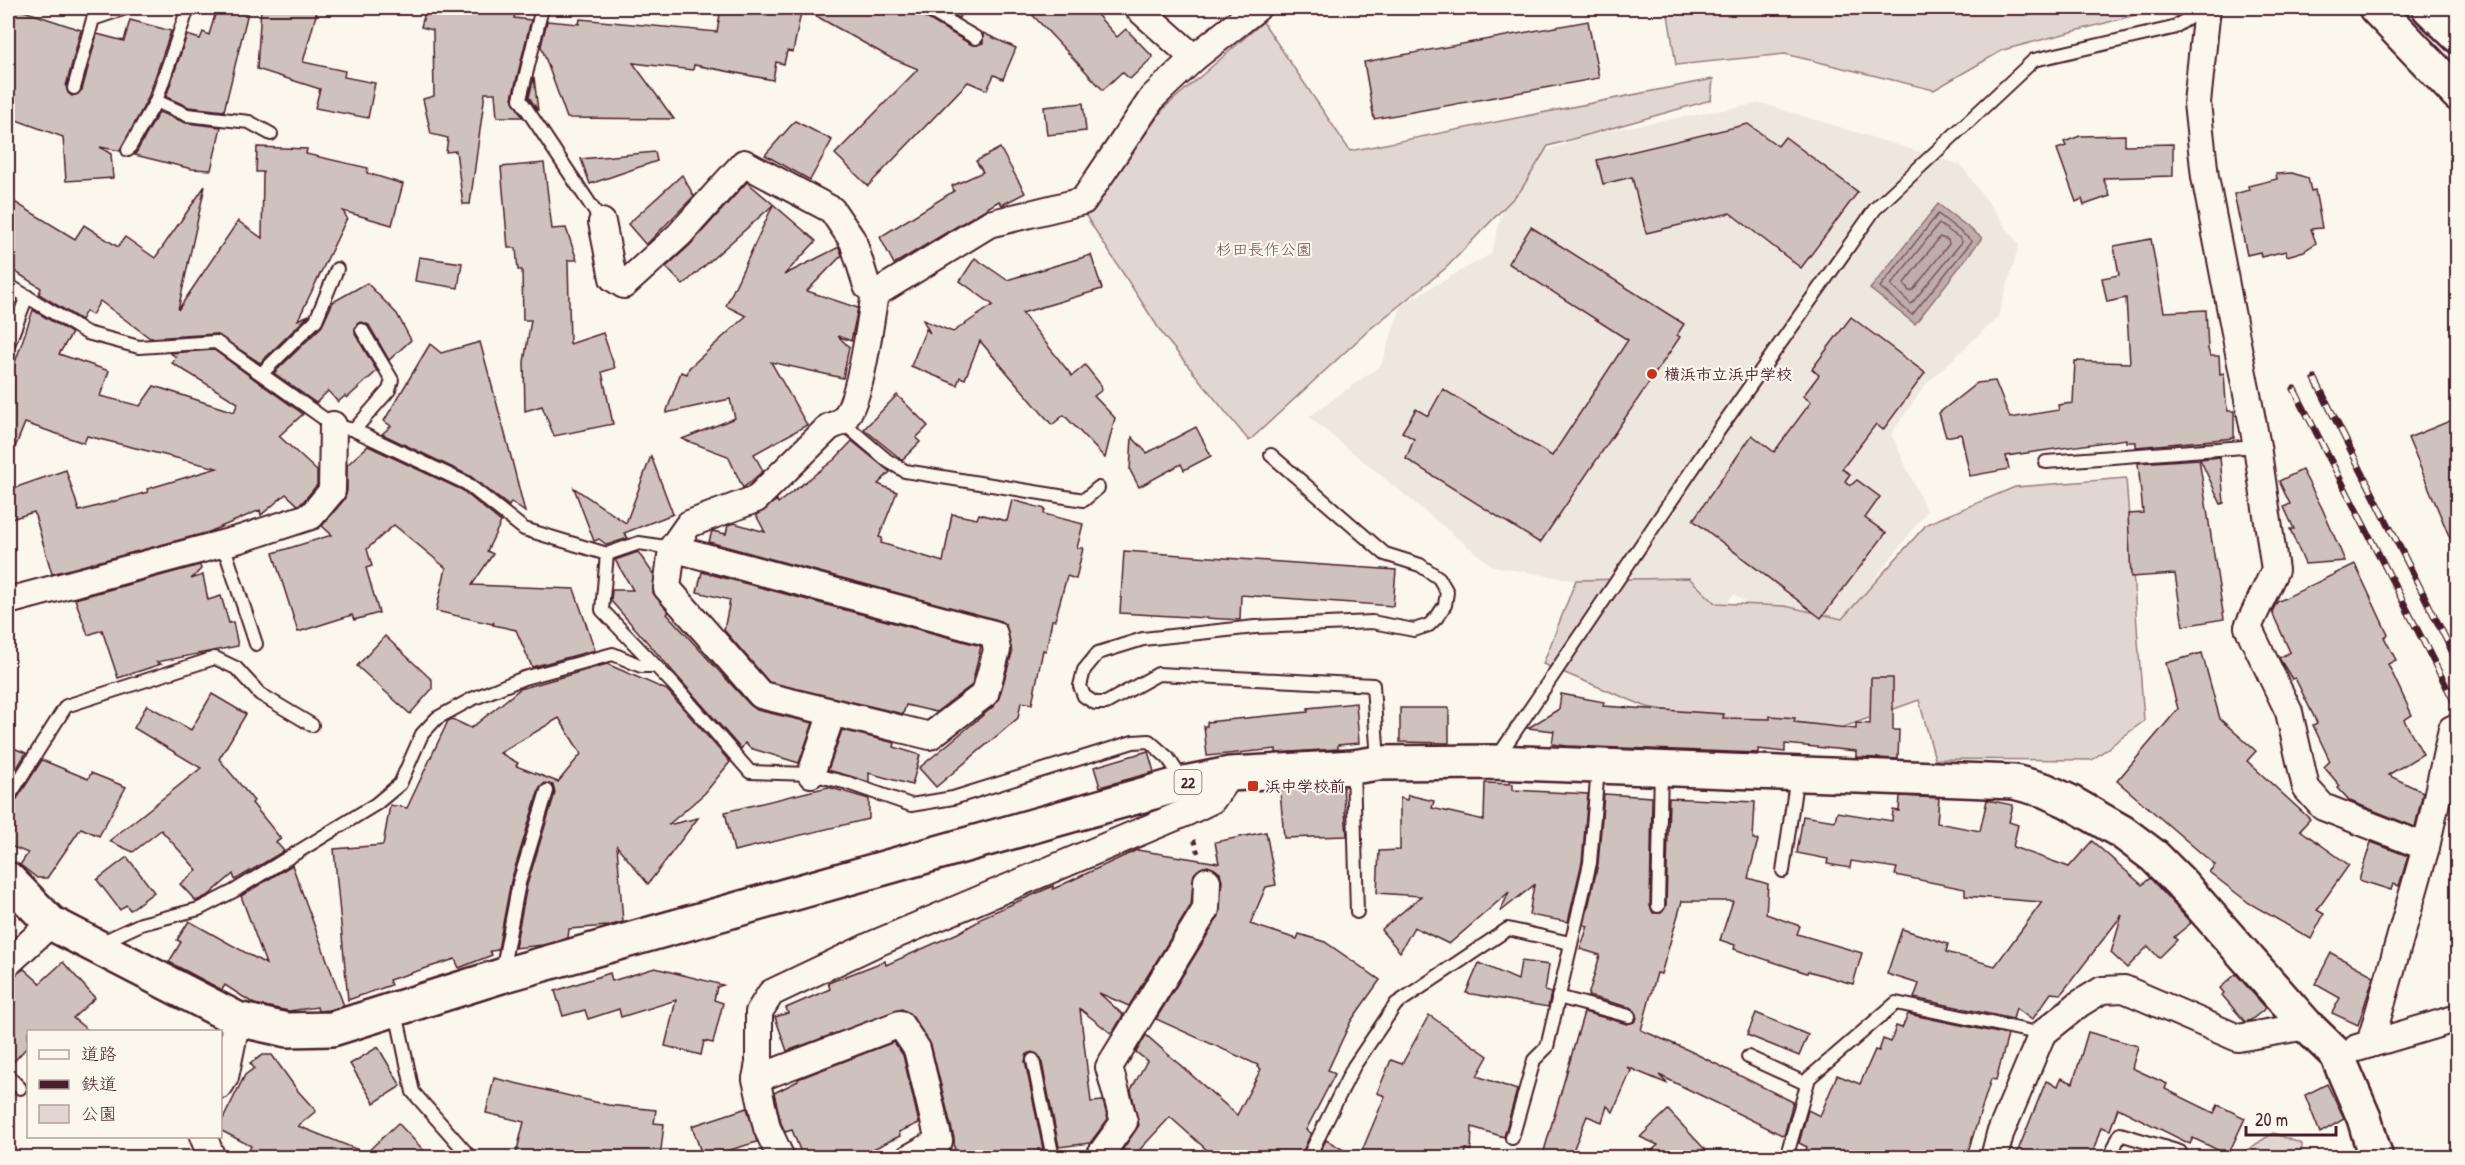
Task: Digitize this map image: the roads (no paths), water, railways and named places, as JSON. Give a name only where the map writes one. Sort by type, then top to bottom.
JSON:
[{"type":"main road","points":[[2376,8],[2457,94]]},
{"type":"main road","points":[[2429,8],[2457,36]]},
{"type":"main road","name":"22","points":[[8,879],[51,922],[237,1019],[287,1030],[332,1029],[501,976],[1185,798],[1230,774],[1365,765],[1494,762],[2014,782],[2044,790],[2068,801],[2122,832],[2154,856],[2307,1026],[2337,1055],[2364,1118],[2376,1158]]},
{"type":"street","points":[[1138,8],[1194,58]]},
{"type":"street","points":[[672,548],[994,634],[997,650],[985,694],[930,736],[761,695],[668,588],[672,548],[689,524],[756,499],[829,427],[842,421],[848,413],[863,365],[874,294],[988,224],[1083,201],[1153,97],[1194,58],[1257,8]]},
{"type":"street","points":[[2206,8],[2197,103],[2205,177],[2257,446],[2275,570],[2248,627],[2289,712],[2306,788],[2323,807],[2426,848]]},
{"type":"street","points":[[602,222],[613,278],[624,285],[679,235],[744,163],[832,210],[853,241],[867,286],[874,294]]},
{"type":"street","points":[[8,602],[223,544],[311,516],[332,491],[344,427]]},
{"type":"street","points":[[811,774],[832,712]]},
{"type":"street","points":[[2370,1044],[2426,848],[2452,729]]},
{"type":"street","points":[[781,1158],[767,1128],[756,1079],[759,1063],[759,1012],[771,993],[1185,798]]},
{"type":"street","points":[[1098,1158],[1124,1122],[1109,1067],[1206,909],[1207,881]]},
{"type":"street","points":[[8,963],[51,922]]},
{"type":"street","points":[[1994,1158],[2000,1134],[2042,1034],[2079,1004],[2102,990],[2124,989],[2238,1038],[2307,1026]]},
{"type":"street","points":[[2337,1055],[2457,1017]]},
{"type":"street","points":[[222,1082],[225,1077],[237,1019]]},
{"type":"street","points":[[756,1079],[900,1024],[917,1049],[939,1141],[909,1158]]},
{"type":"street","points":[[204,1138],[212,1158]]},
{"type":"lane","points":[[74,88],[93,18],[126,8]]},
{"type":"lane","points":[[128,150],[156,101],[188,8]]},
{"type":"lane","points":[[542,8],[520,99],[602,222]]},
{"type":"lane","points":[[925,8],[976,39]]},
{"type":"lane","points":[[1494,762],[1719,430],[1875,208],[2034,60],[2174,28],[2206,8]]},
{"type":"lane","points":[[156,101],[188,115],[249,122],[271,134]]},
{"type":"lane","points":[[262,373],[316,320],[337,269]]},
{"type":"lane","points":[[8,285],[87,333],[139,347],[216,342],[262,373],[297,401],[344,427],[466,483],[524,529],[607,554],[639,543],[672,548]]},
{"type":"lane","points":[[8,345],[27,296]]},
{"type":"lane","points":[[344,427],[389,390],[392,380],[362,330]]},
{"type":"lane","points":[[842,421],[888,461],[905,471],[1084,500],[1098,488]]},
{"type":"lane","points":[[2046,462],[2257,446]]},
{"type":"lane","points":[[1271,455],[1385,554],[1420,565],[1439,578],[1447,592],[1445,605],[1437,617],[1429,625],[1414,630],[1372,622],[1255,627],[1143,639],[1098,654],[1084,670],[1080,686],[1083,696],[1095,703],[1106,703],[1158,674],[1373,685],[1365,765],[1357,912]]},
{"type":"lane","points":[[223,544],[256,645]]},
{"type":"lane","points":[[607,554],[602,610],[750,772],[811,774],[848,783],[911,805],[953,798],[1133,742],[1149,741],[1168,758],[1185,798]]},
{"type":"lane","points":[[94,946],[141,924],[208,904],[376,804],[400,784],[422,734],[437,718],[472,699],[524,678],[613,654],[641,666],[655,666]]},
{"type":"lane","points":[[8,798],[66,706],[215,658],[236,668],[260,694],[312,725]]},
{"type":"lane","points":[[1512,1138],[1534,1060],[1547,1047],[1590,863],[1598,767]]},
{"type":"lane","points":[[1658,906],[1661,769]]},
{"type":"lane","points":[[1783,871],[1797,774]]},
{"type":"lane","points":[[501,976],[519,883],[547,791]]},
{"type":"lane","points":[[1308,1158],[1354,1066],[1396,1004],[1508,929],[1570,943]]},
{"type":"lane","points":[[1558,997],[1629,1016]]},
{"type":"lane","points":[[1786,1158],[1809,1078],[1896,1003],[2042,1034]]},
{"type":"lane","points":[[395,1009],[413,1092],[471,1158]]},
{"type":"lane","points":[[1748,1057],[1807,1084]]},
{"type":"lane","points":[[1033,1060],[1053,1158]]},
{"type":"lane","points":[[8,1076],[20,1088]]},
{"type":"lane","points":[[2109,1158],[2120,1134],[2180,1152]]},
{"type":"water","points":[[1938,204],[1982,238],[1915,324],[1870,289]]},
{"type":"railway","points":[[2315,379],[2458,663]]},
{"type":"railway","points":[[2294,389],[2458,709]]},
{"type":"place","name":"横浜市立浜中学校","points":[[1652,374]]},
{"type":"place","name":"浜中学校前","points":[[1253,786]]},
{"type":"park label","name":"杉田長作公園","points":[[1264,249]]}]
